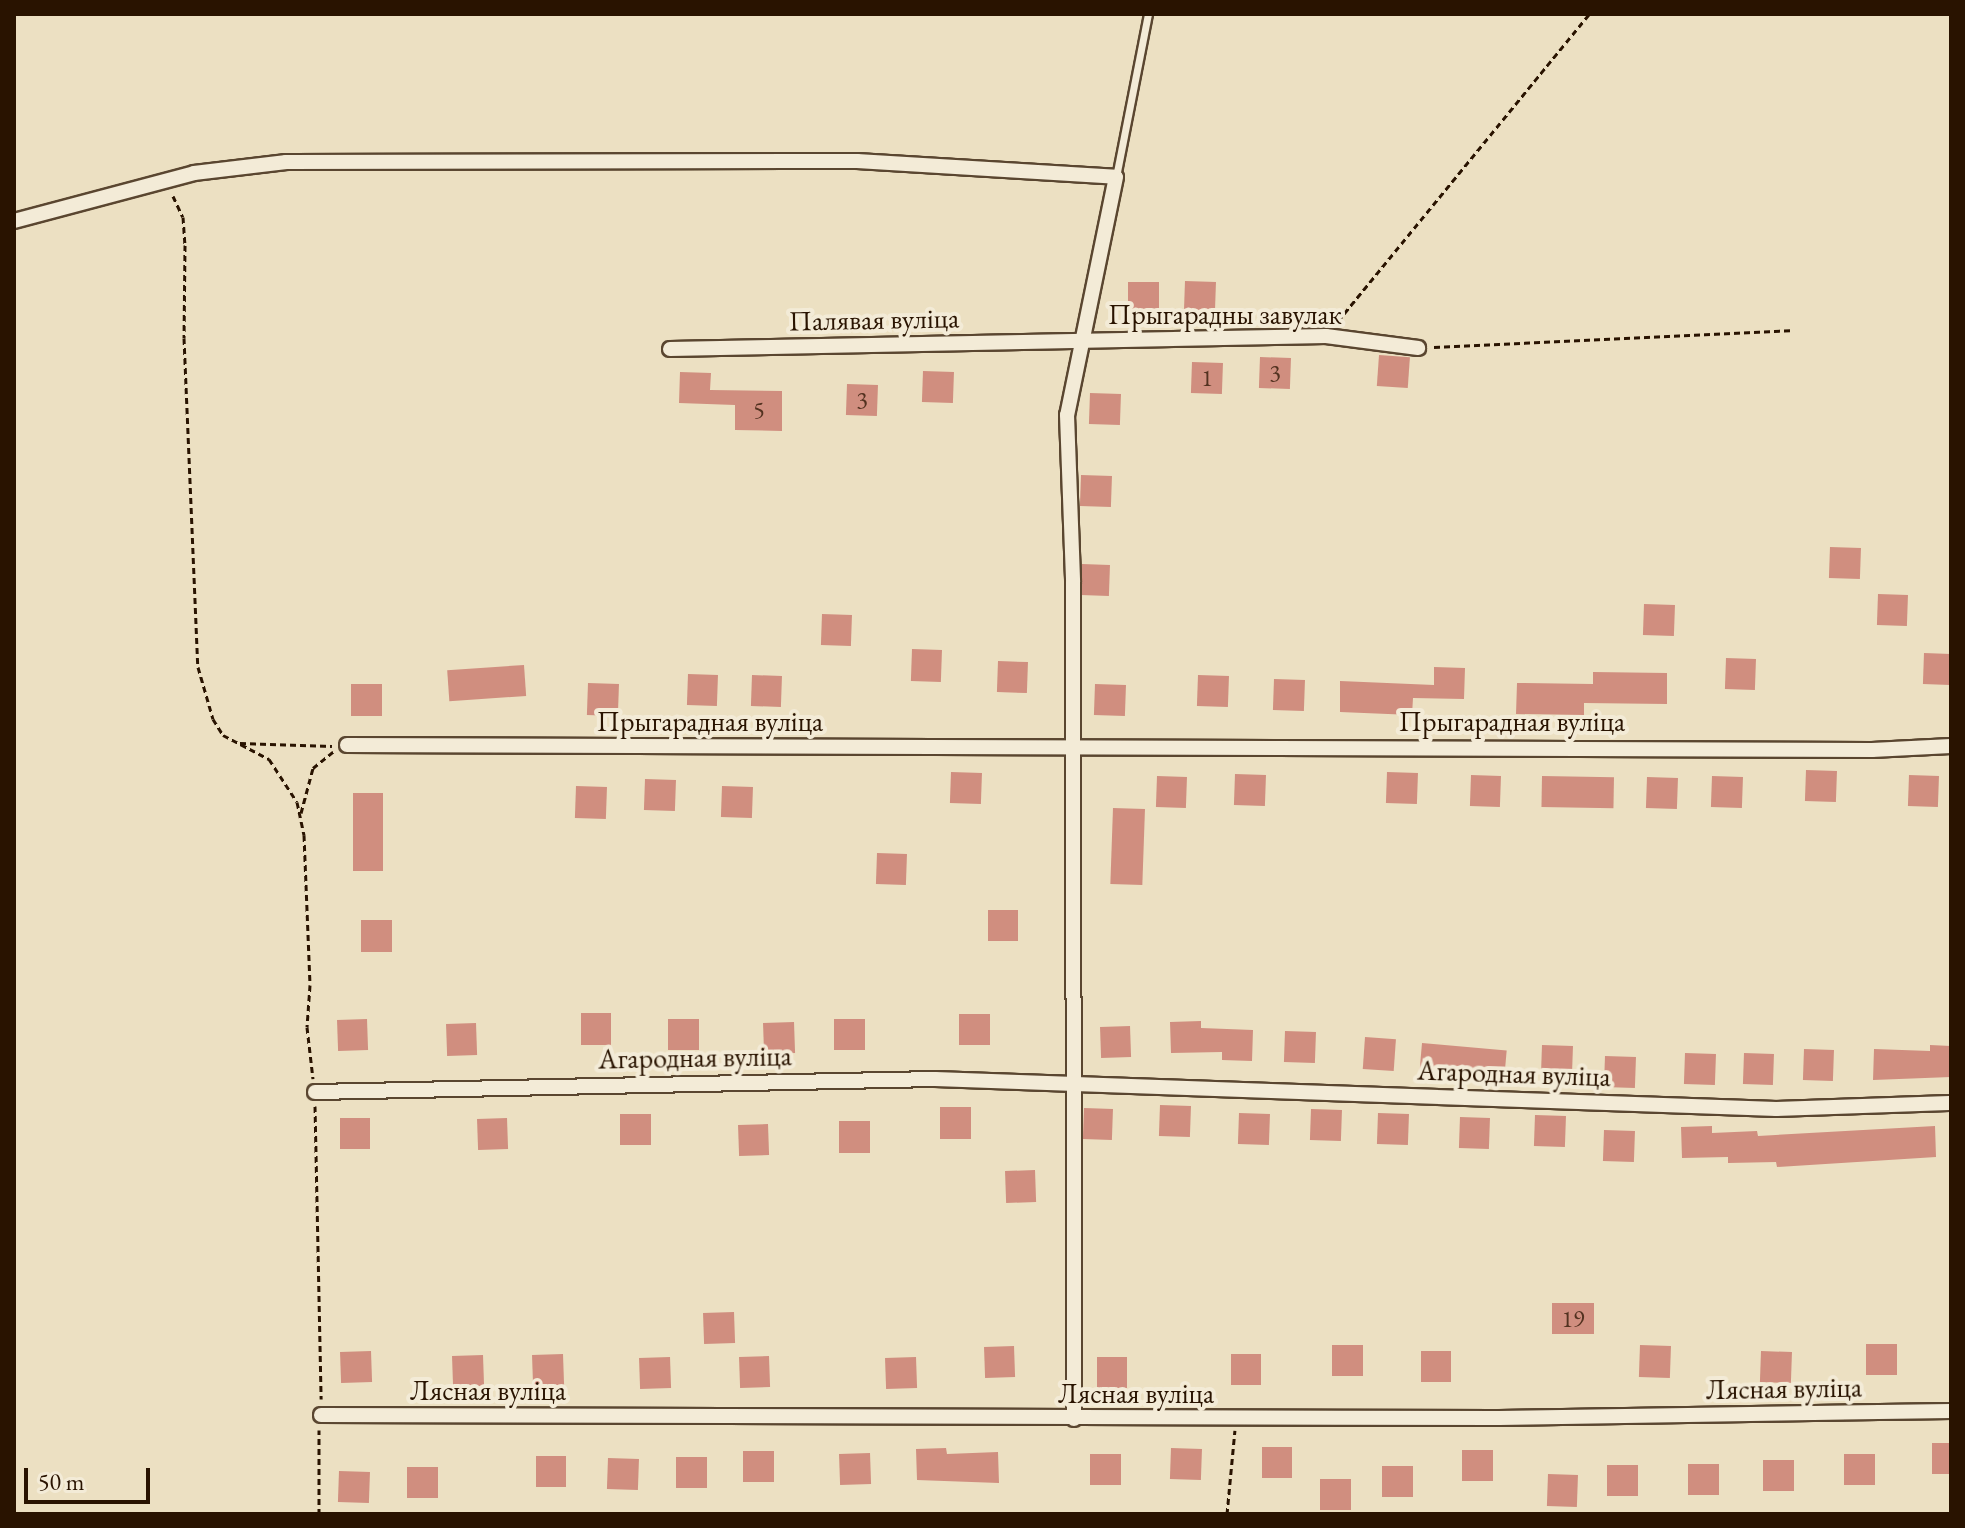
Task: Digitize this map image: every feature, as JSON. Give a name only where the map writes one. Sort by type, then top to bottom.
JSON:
[{"type":"street","points":[[14,221],[157,183],[245,166],[353,161],[857,161],[1116,177],[1067,415],[1076,1086],[1074,1419]]},
{"type":"street","name":"Прыгарадны завулак","points":[[1080,341],[1326,336],[1418,348]]},
{"type":"street","name":"Палявая вуліца","points":[[670,349],[1080,341]]},
{"type":"street","name":"Прыгарадная вуліца","points":[[347,745],[1872,750],[1951,746]]},
{"type":"street","name":"Агародная вуліца","points":[[315,1092],[935,1079],[1076,1086],[1245,1087],[1776,1109],[1951,1103]]},
{"type":"street","name":"Лясная вуліца","points":[[321,1415],[1236,1419],[1951,1411]]},
{"type":"lane","points":[[1116,177],[1148,14]]},
{"type":"path","points":[[1326,336],[1589,14]]},
{"type":"path","points":[[157,183],[179,205],[183,217],[198,667],[213,719],[236,743],[269,759],[297,802],[300,817],[310,943],[307,1027],[315,1092],[321,1415],[316,1460],[319,1514]]},
{"type":"path","points":[[1418,348],[1791,330]]},
{"type":"path","points":[[236,743],[347,745]]},
{"type":"path","points":[[300,817],[313,768],[347,745]]},
{"type":"path","points":[[1227,1514],[1236,1419]]},
{"type":"building","points":[[1185,281],[1216,282],[1215,313],[1184,312]]},
{"type":"building","points":[[1128,282],[1159,282],[1159,313],[1128,313]]},
{"type":"building","points":[[1379,355],[1410,357],[1408,388],[1377,386]]},
{"type":"building","points":[[1260,357],[1291,358],[1290,389],[1259,388]]},
{"type":"building","points":[[1192,362],[1223,363],[1222,394],[1191,393]]},
{"type":"building","points":[[923,371],[954,372],[953,403],[922,402]]},
{"type":"building","points":[[680,372],[711,373],[710,390],[782,391],[782,431],[735,430],[735,405],[679,403]]},
{"type":"building","points":[[847,384],[878,385],[877,416],[846,415]]},
{"type":"building","points":[[1090,393],[1121,394],[1120,425],[1089,424]]},
{"type":"building","points":[[1081,475],[1112,476],[1111,507],[1080,506]]},
{"type":"building","points":[[1830,547],[1861,548],[1860,579],[1829,578]]},
{"type":"building","points":[[1082,564],[1110,565],[1109,596],[1081,595]]},
{"type":"building","points":[[1878,594],[1908,595],[1907,626],[1877,625]]},
{"type":"building","points":[[1644,604],[1675,605],[1674,636],[1643,635]]},
{"type":"building","points":[[822,614],[852,615],[851,646],[821,645]]},
{"type":"building","points":[[912,649],[942,650],[941,682],[911,681]]},
{"type":"building","points":[[1924,653],[1951,654],[1950,685],[1923,684]]},
{"type":"building","points":[[1726,658],[1756,659],[1755,690],[1725,689]]},
{"type":"building","points":[[998,661],[1028,662],[1027,693],[997,692]]},
{"type":"building","points":[[524,665],[526,696],[449,701],[447,670]]},
{"type":"building","points":[[1434,667],[1465,668],[1464,699],[1413,698],[1412,715],[1340,712],[1340,681],[1434,685]]},
{"type":"building","points":[[1593,672],[1667,673],[1667,704],[1584,703],[1584,715],[1516,714],[1517,683],[1593,684]]},
{"type":"building","points":[[688,674],[718,675],[717,706],[687,705]]},
{"type":"building","points":[[752,675],[782,676],[781,707],[751,706]]},
{"type":"building","points":[[1198,675],[1229,676],[1228,707],[1197,706]]},
{"type":"building","points":[[1274,679],[1305,680],[1304,711],[1273,710]]},
{"type":"building","points":[[588,683],[619,684],[618,716],[587,715]]},
{"type":"building","points":[[351,684],[382,684],[382,716],[351,716]]},
{"type":"building","points":[[1095,684],[1126,685],[1125,716],[1094,715]]},
{"type":"building","points":[[1806,770],[1837,771],[1836,802],[1805,801]]},
{"type":"building","points":[[951,772],[982,773],[981,804],[950,803]]},
{"type":"building","points":[[1387,772],[1418,773],[1417,804],[1386,803]]},
{"type":"building","points":[[1235,774],[1266,775],[1265,806],[1234,805]]},
{"type":"building","points":[[1471,775],[1501,776],[1500,807],[1470,806]]},
{"type":"building","points":[[1909,775],[1939,776],[1938,807],[1908,806]]},
{"type":"building","points":[[1157,776],[1187,777],[1186,808],[1156,807]]},
{"type":"building","points":[[1542,776],[1614,777],[1613,808],[1541,807]]},
{"type":"building","points":[[1712,776],[1743,777],[1742,808],[1711,807]]},
{"type":"building","points":[[1647,777],[1678,778],[1677,809],[1646,808]]},
{"type":"building","points":[[645,779],[676,780],[675,811],[644,810]]},
{"type":"building","points":[[576,786],[607,787],[606,819],[575,818]]},
{"type":"building","points":[[722,786],[753,787],[752,818],[721,817]]},
{"type":"building","points":[[353,793],[383,793],[383,871],[353,871]]},
{"type":"building","points":[[1113,808],[1145,809],[1142,885],[1110,884]]},
{"type":"building","points":[[877,853],[907,854],[906,885],[876,884]]},
{"type":"building","points":[[988,910],[1018,910],[1018,941],[988,941]]},
{"type":"building","points":[[361,920],[392,920],[392,952],[361,952]]},
{"type":"building","points":[[581,1013],[611,1013],[611,1045],[581,1045]]},
{"type":"building","points":[[959,1014],[990,1014],[990,1045],[959,1045]]},
{"type":"building","points":[[367,1019],[368,1050],[338,1051],[337,1020]]},
{"type":"building","points":[[668,1019],[699,1019],[699,1050],[668,1050]]},
{"type":"building","points":[[834,1019],[865,1019],[865,1050],[834,1050]]},
{"type":"building","points":[[1201,1021],[1201,1028],[1253,1030],[1252,1061],[1222,1060],[1222,1052],[1171,1053],[1170,1022]]},
{"type":"building","points":[[794,1022],[795,1053],[764,1054],[763,1023]]},
{"type":"building","points":[[476,1023],[477,1055],[447,1056],[446,1024]]},
{"type":"building","points":[[1130,1026],[1131,1057],[1101,1058],[1100,1027]]},
{"type":"building","points":[[1285,1031],[1316,1032],[1315,1063],[1284,1062]]},
{"type":"building","points":[[1365,1037],[1396,1039],[1394,1071],[1363,1069]]},
{"type":"building","points":[[1422,1043],[1507,1050],[1504,1081],[1419,1074]]},
{"type":"building","points":[[1542,1045],[1573,1046],[1572,1077],[1541,1076]]},
{"type":"building","points":[[1930,1045],[1951,1046],[1951,1077],[1873,1080],[1874,1049],[1930,1051]]},
{"type":"building","points":[[1804,1049],[1834,1050],[1833,1081],[1803,1080]]},
{"type":"building","points":[[1685,1053],[1716,1054],[1715,1085],[1684,1084]]},
{"type":"building","points":[[1744,1053],[1774,1054],[1773,1085],[1743,1084]]},
{"type":"building","points":[[1605,1056],[1636,1057],[1635,1088],[1604,1087]]},
{"type":"building","points":[[1160,1105],[1191,1106],[1190,1137],[1159,1136]]},
{"type":"building","points":[[940,1107],[971,1107],[971,1139],[940,1139]]},
{"type":"building","points":[[1084,1108],[1113,1109],[1112,1140],[1083,1139]]},
{"type":"building","points":[[1311,1109],[1342,1110],[1341,1141],[1310,1140]]},
{"type":"building","points":[[1239,1113],[1270,1114],[1269,1145],[1238,1144]]},
{"type":"building","points":[[1378,1113],[1409,1114],[1408,1145],[1377,1144]]},
{"type":"building","points":[[620,1114],[651,1114],[651,1145],[620,1145]]},
{"type":"building","points":[[1535,1115],[1566,1116],[1565,1147],[1534,1146]]},
{"type":"building","points":[[1460,1117],[1490,1118],[1489,1149],[1459,1148]]},
{"type":"building","points":[[340,1118],[370,1118],[370,1149],[340,1149]]},
{"type":"building","points":[[507,1118],[508,1149],[478,1150],[477,1119]]},
{"type":"building","points":[[839,1121],[870,1121],[870,1153],[839,1153]]},
{"type":"building","points":[[768,1124],[769,1155],[739,1156],[738,1125]]},
{"type":"building","points":[[1712,1126],[1712,1133],[1757,1131],[1758,1136],[1935,1126],[1936,1157],[1777,1167],[1776,1162],[1728,1163],[1728,1157],[1682,1158],[1681,1127]]},
{"type":"building","points":[[1604,1130],[1635,1131],[1634,1162],[1603,1161]]},
{"type":"building","points":[[1035,1170],[1036,1202],[1006,1203],[1005,1171]]},
{"type":"building","points":[[1552,1303],[1594,1303],[1594,1334],[1552,1334]]},
{"type":"building","points":[[734,1312],[735,1343],[704,1344],[703,1313]]},
{"type":"building","points":[[1866,1344],[1897,1344],[1897,1375],[1866,1375]]},
{"type":"building","points":[[1332,1345],[1363,1345],[1363,1376],[1332,1376]]},
{"type":"building","points":[[1640,1345],[1671,1346],[1670,1378],[1639,1377]]},
{"type":"building","points":[[1014,1346],[1015,1377],[985,1378],[984,1347]]},
{"type":"building","points":[[371,1351],[372,1382],[341,1383],[340,1352]]},
{"type":"building","points":[[1421,1351],[1451,1351],[1451,1382],[1421,1382]]},
{"type":"building","points":[[1761,1351],[1792,1352],[1791,1383],[1760,1382]]},
{"type":"building","points":[[563,1354],[564,1385],[533,1386],[532,1355]]},
{"type":"building","points":[[1231,1354],[1261,1354],[1261,1385],[1231,1385]]},
{"type":"building","points":[[483,1355],[484,1386],[453,1387],[452,1356]]},
{"type":"building","points":[[769,1356],[770,1387],[740,1388],[739,1357]]},
{"type":"building","points":[[670,1357],[671,1388],[640,1389],[639,1358]]},
{"type":"building","points":[[916,1357],[917,1388],[886,1389],[885,1358]]},
{"type":"building","points":[[1097,1357],[1127,1357],[1127,1388],[1097,1388]]},
{"type":"building","points":[[1932,1443],[1951,1443],[1951,1474],[1932,1474]]},
{"type":"building","points":[[1262,1447],[1292,1447],[1292,1478],[1262,1478]]},
{"type":"building","points":[[946,1448],[947,1454],[998,1452],[999,1483],[917,1480],[916,1449]]},
{"type":"building","points":[[1171,1448],[1202,1449],[1201,1480],[1170,1479]]},
{"type":"building","points":[[1462,1450],[1493,1450],[1493,1481],[1462,1481]]},
{"type":"building","points":[[743,1451],[774,1451],[774,1482],[743,1482]]},
{"type":"building","points":[[870,1453],[871,1484],[840,1485],[839,1454]]},
{"type":"building","points":[[1090,1454],[1121,1454],[1121,1485],[1090,1485]]},
{"type":"building","points":[[1844,1454],[1875,1454],[1875,1485],[1844,1485]]},
{"type":"building","points":[[536,1456],[566,1456],[566,1487],[536,1487]]},
{"type":"building","points":[[676,1457],[707,1457],[707,1488],[676,1488]]},
{"type":"building","points":[[608,1458],[639,1459],[638,1490],[607,1489]]},
{"type":"building","points":[[1763,1460],[1794,1460],[1794,1491],[1763,1491]]},
{"type":"building","points":[[1688,1464],[1719,1464],[1719,1495],[1688,1495]]},
{"type":"building","points":[[1607,1465],[1638,1465],[1638,1496],[1607,1496]]},
{"type":"building","points":[[1382,1466],[1413,1466],[1413,1497],[1382,1497]]},
{"type":"building","points":[[407,1467],[438,1467],[438,1498],[407,1498]]},
{"type":"building","points":[[339,1471],[370,1472],[369,1503],[338,1502]]},
{"type":"building","points":[[1548,1474],[1578,1475],[1577,1507],[1547,1506]]},
{"type":"building","points":[[1320,1479],[1351,1479],[1351,1510],[1320,1510]]}]
